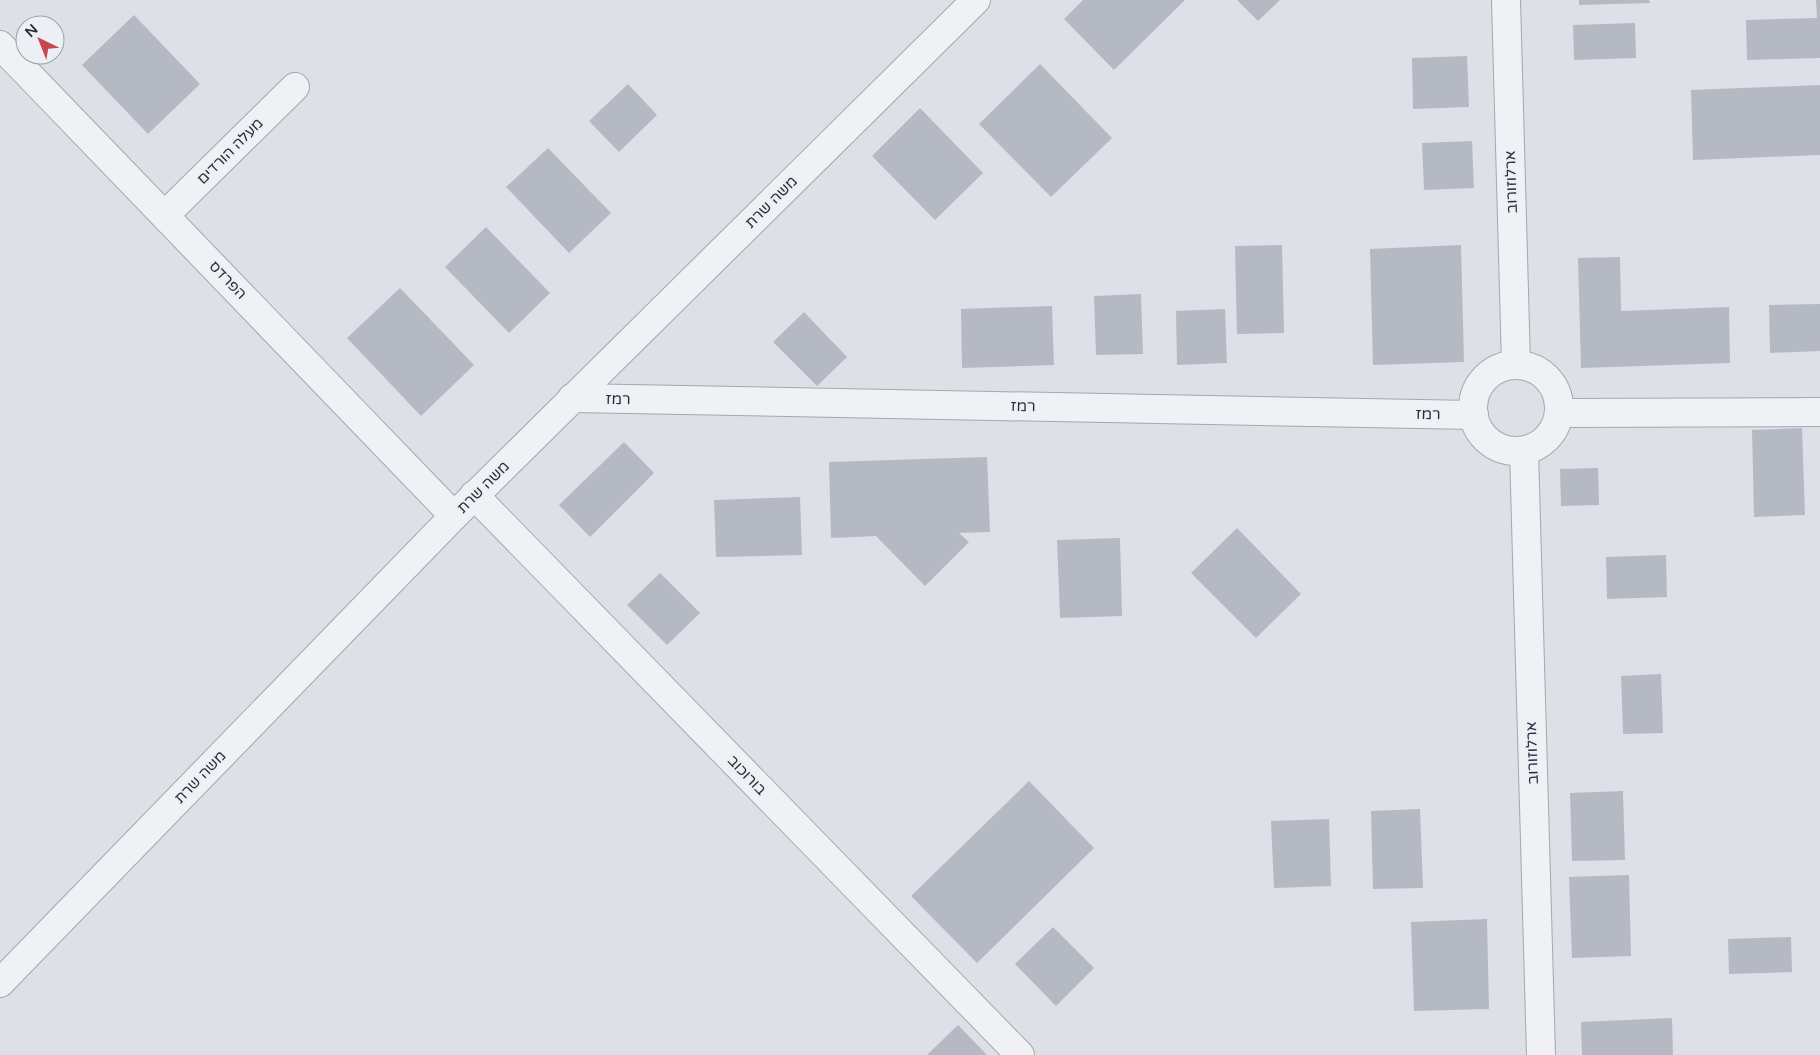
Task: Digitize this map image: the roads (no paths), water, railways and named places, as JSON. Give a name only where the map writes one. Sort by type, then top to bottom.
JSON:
[{"type":"street","name":"משה שרת","points":[[0,983],[474,495],[976,0]]},
{"type":"street","name":"ארלוזורוב","points":[[1506,0],[1516,365]]},
{"type":"street","name":"הפרדס","points":[[0,45],[166,215],[454,516]]},
{"type":"street","name":"מעלה הורדים","points":[[166,215],[295,87]]},
{"type":"street","points":[[1516,365],[1531,367],[1544,375],[1554,386],[1559,413],[1555,426],[1547,438],[1536,446],[1524,450],[1510,450],[1497,447],[1478,428],[1474,415],[1474,400],[1479,386],[1489,374],[1502,368],[1516,365]]},
{"type":"street","name":"רמז","points":[[572,398],[1474,415]]},
{"type":"street","points":[[1559,413],[1820,412]]},
{"type":"street","name":"ארלוזורוב","points":[[1524,450],[1541,1055]]},
{"type":"street","name":"בורוכוב","points":[[474,495],[1020,1055]]}]
